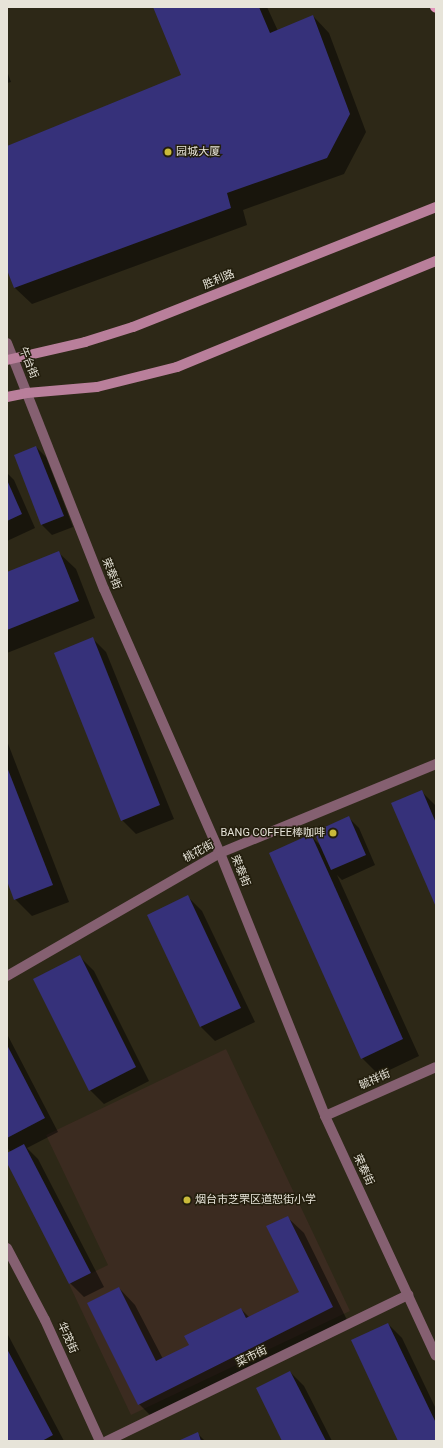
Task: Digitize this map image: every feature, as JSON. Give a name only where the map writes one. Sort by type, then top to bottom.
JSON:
[{"type":"main road","name":"胜利路","points":[[10,360],[85,342],[133,327],[436,207]]},
{"type":"main road","points":[[7,397],[27,393],[97,387],[177,367],[436,261]]},
{"type":"street","name":"午台街","points":[[7,343],[10,360],[27,393]]},
{"type":"street","name":"荣泰街","points":[[27,393],[104,589],[220,854],[325,1116],[436,1356]]},
{"type":"street","name":"桃花街","points":[[7,976],[220,854],[436,764]]},
{"type":"street","name":"毓祥街","points":[[325,1116],[436,1067]]},
{"type":"street","name":"华茂街","points":[[7,1248],[45,1320],[100,1441]]},
{"type":"street","name":"菜市街","points":[[107,1441],[408,1295]]},
{"type":"shaded area","name":"烟台市芝罘区道恕街小学","points":[[226,1049],[350,1311],[131,1415],[69,1284],[108,1265],[46,1135]]},
{"type":"building","name":"园城大厦","points":[[153,7],[259,7],[270,33],[313,15],[350,114],[327,158],[227,193],[231,208],[14,288],[7,270],[7,146],[181,75]]},
{"type":"building","points":[[36,446],[64,516],[41,525],[14,455]]},
{"type":"building","points":[[7,480],[22,514],[7,521]]},
{"type":"building","points":[[59,551],[79,601],[7,630],[7,572]]},
{"type":"building","points":[[93,637],[160,805],[121,821],[54,653]]},
{"type":"building","points":[[7,767],[53,885],[14,900],[7,881]]},
{"type":"building","points":[[422,790],[436,823],[436,907],[391,803]]},
{"type":"building","points":[[349,816],[366,855],[331,870],[314,832]]},
{"type":"building","points":[[311,834],[403,1039],[361,1059],[269,853]]},
{"type":"building","points":[[188,895],[241,1008],[200,1027],[147,915]]},
{"type":"building","points":[[80,955],[136,1067],[89,1091],[33,979]]},
{"type":"building","points":[[7,1045],[45,1118],[7,1138]]},
{"type":"building","points":[[24,1144],[91,1273],[69,1284],[7,1163],[7,1153]]},
{"type":"building","points":[[288,1216],[333,1307],[138,1405],[87,1303],[119,1287],[156,1361],[189,1345],[184,1336],[241,1308],[246,1318],[299,1292],[266,1226]]},
{"type":"building","points":[[388,1323],[436,1423],[436,1441],[398,1441],[351,1340]]},
{"type":"building","points":[[7,1349],[53,1435],[42,1441],[7,1441]]},
{"type":"building","points":[[290,1371],[326,1441],[282,1441],[256,1388]]},
{"type":"building","points":[[198,1432],[201,1441],[178,1441]]},
{"type":"place","name":"园城大厦","points":[[168,152]]},
{"type":"place","name":"BANG COFFEE棒咖啡","points":[[333,833]]},
{"type":"place","name":"烟台市芝罘区道恕街小学","points":[[187,1200]]}]
